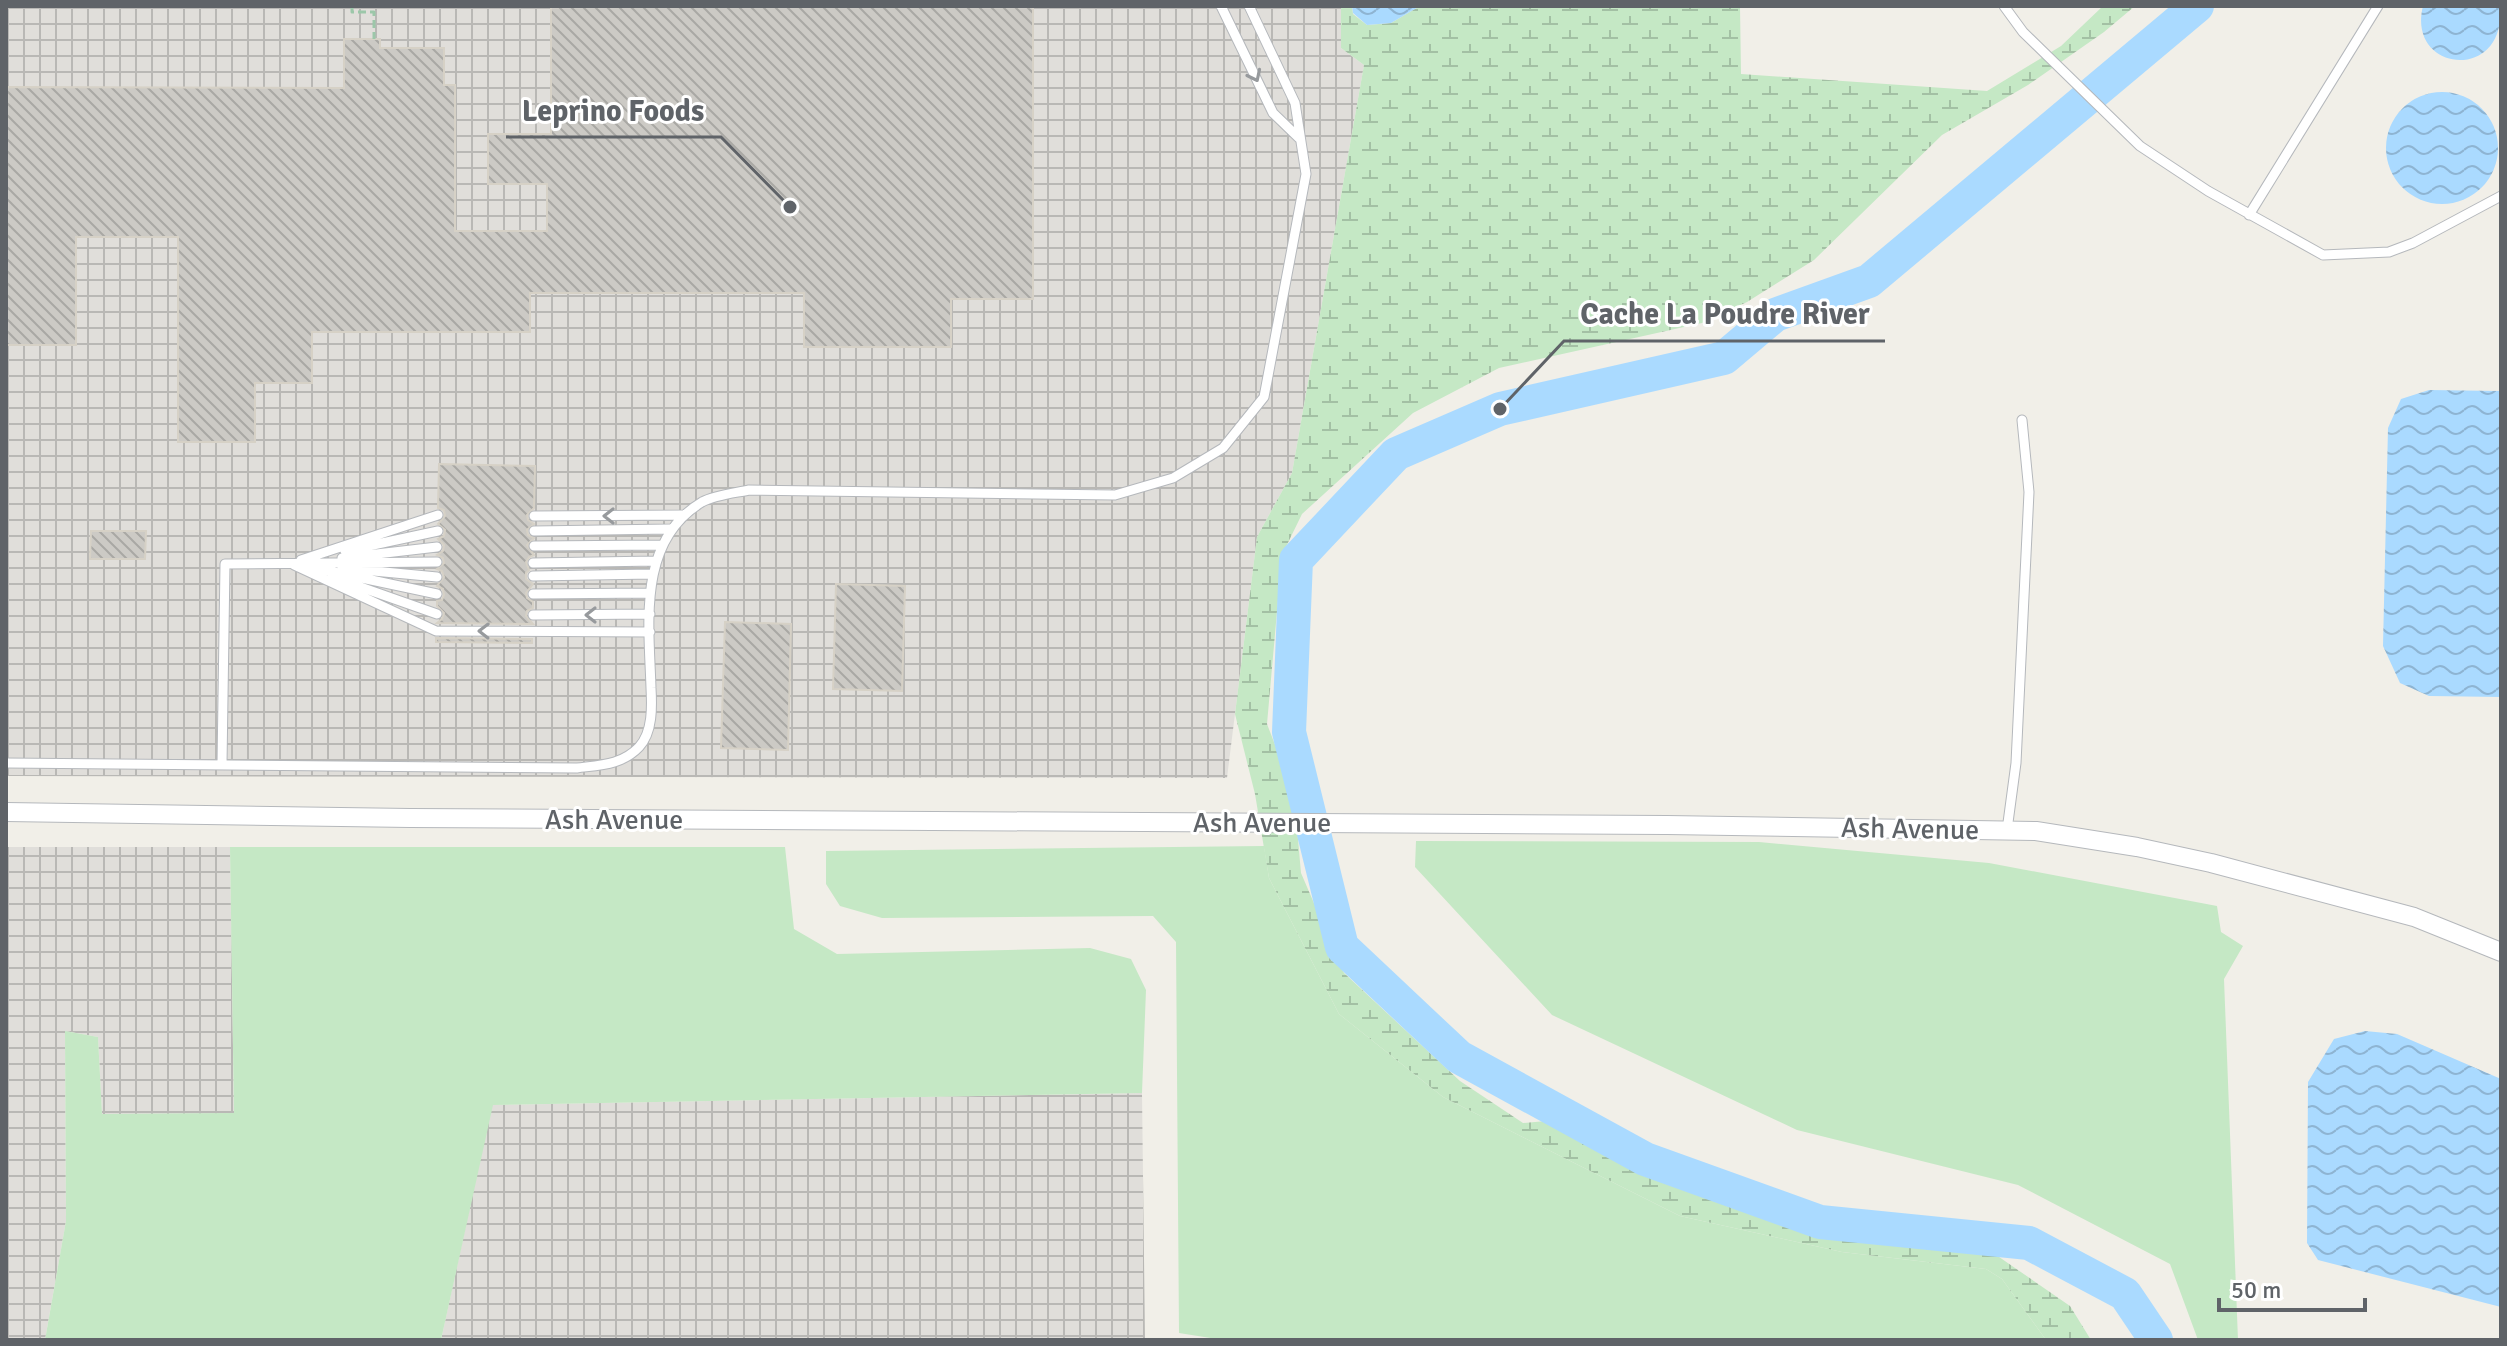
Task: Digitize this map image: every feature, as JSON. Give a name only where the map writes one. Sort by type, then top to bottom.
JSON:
[{"type":"street","name":"Ash Avenue","points":[[6,812],[2036,831],[2137,847],[2211,863],[2414,917],[2501,952]]},
{"type":"lane","points":[[1221,6],[1273,113],[1300,139]]},
{"type":"lane","points":[[6,763],[577,768],[616,763],[641,745],[652,715],[650,593],[661,545],[683,515],[705,500],[749,490],[1115,495],[1173,478],[1223,448],[1264,397],[1306,174],[1295,103],[1249,6]]},
{"type":"lane","points":[[2004,6],[2023,32],[2140,146],[2249,215],[2323,255],[2389,252],[2413,243],[2501,196]]},
{"type":"lane","points":[[2249,215],[2378,6]]},
{"type":"lane","points":[[2007,830],[2016,763],[2029,492],[2022,420]]},
{"type":"lane","points":[[291,563],[438,515]]},
{"type":"lane","points":[[534,516],[683,515]]},
{"type":"lane","points":[[534,531],[670,529]]},
{"type":"lane","points":[[291,563],[438,531]]},
{"type":"lane","points":[[534,546],[661,545]]},
{"type":"lane","points":[[291,563],[437,547]]},
{"type":"lane","points":[[533,563],[656,561]]},
{"type":"lane","points":[[222,764],[225,564],[437,562]]},
{"type":"lane","points":[[291,563],[437,577]]},
{"type":"lane","points":[[291,563],[437,594]]},
{"type":"lane","points":[[291,563],[437,614]]},
{"type":"lane","points":[[291,563],[436,631],[650,632]]},
{"type":"lane","points":[[533,576],[652,574]]},
{"type":"lane","points":[[533,594],[650,593]]},
{"type":"lane","points":[[533,615],[650,614]]},
{"type":"path","points":[[352,6],[352,12],[374,12],[374,39]]},
{"type":"shaded area","points":[[6,6],[1341,6],[1341,48],[1364,65],[1292,473],[1257,537],[1227,778],[6,776]]},
{"type":"shaded area","points":[[6,847],[230,847],[234,1114],[102,1115],[98,1037],[65,1031],[66,1221],[45,1340],[6,1340]]},
{"type":"shaded area","points":[[1142,1093],[1145,1340],[441,1340],[492,1105]]},
{"type":"green space","points":[[1341,6],[1352,6],[1353,14],[1367,25],[1391,23],[1420,6],[1740,6],[1741,74],[1987,91],[2061,46],[2103,6],[2135,6],[2104,32],[2028,85],[1942,135],[1814,260],[1747,302],[1702,323],[1499,368],[1413,413],[1302,514],[1282,555],[1267,724],[1294,794],[1301,873],[1344,973],[1460,1081],[1523,1123],[1546,1121],[1652,1171],[1825,1231],[1989,1250],[2070,1306],[2091,1340],[2046,1340],[2002,1279],[1986,1269],[1842,1252],[1680,1216],[1443,1097],[1339,1014],[1269,878],[1255,794],[1235,714],[1257,537],[1292,473],[1364,65],[1341,48]]},
{"type":"green space","points":[[1416,841],[1759,842],[1989,863],[2217,906],[2221,932],[2243,946],[2224,979],[2238,1340],[2198,1340],[2170,1264],[2018,1185],[1797,1130],[1552,1015],[1415,867]]},
{"type":"green space","points":[[1264,846],[1269,878],[1339,1014],[1443,1097],[1680,1216],[1842,1252],[1986,1269],[2002,1279],[2046,1340],[1223,1340],[1179,1333],[1176,942],[1153,916],[882,918],[840,906],[826,884],[826,851]]},
{"type":"green space","points":[[230,847],[785,847],[794,929],[837,954],[1090,948],[1131,959],[1146,990],[1142,1093],[493,1105],[441,1340],[45,1340],[66,1221],[65,1031],[98,1037],[102,1114],[234,1113]]},
{"type":"water","points":[[1352,6],[1420,6],[1391,23],[1367,25],[1353,13]]},
{"type":"water","points":[[2423,6],[2500,6],[2498,31],[2489,48],[2474,58],[2458,60],[2442,56],[2429,45],[2422,28]]},
{"type":"water","points":[[2442,92],[2464,96],[2482,108],[2494,126],[2498,148],[2494,170],[2482,188],[2464,200],[2442,204],[2420,200],[2402,188],[2390,170],[2386,148],[2390,126],[2402,108],[2420,96]]},
{"type":"water","points":[[2429,390],[2501,391],[2501,697],[2429,696],[2400,683],[2383,646],[2388,428],[2401,399]]},
{"type":"water","points":[[2365,1031],[2397,1034],[2501,1079],[2501,1307],[2318,1260],[2307,1243],[2308,1082],[2334,1039]]},
{"type":"building","points":[[551,6],[1033,6],[1033,299],[951,299],[951,347],[804,347],[804,293],[530,293],[530,332],[312,332],[312,383],[255,383],[255,442],[178,442],[178,237],[76,237],[76,345],[6,345],[6,87],[344,88],[344,39],[380,39],[380,48],[444,48],[444,85],[455,85],[455,231],[547,231],[547,184],[488,184],[488,134],[551,134]]},
{"type":"building","points":[[439,464],[535,466],[534,508],[527,515],[534,524],[527,530],[528,535],[534,538],[527,545],[534,555],[526,562],[529,570],[526,579],[533,584],[526,593],[533,602],[533,608],[527,611],[526,616],[533,624],[437,623],[444,613],[437,606],[437,601],[442,600],[444,595],[443,589],[437,586],[444,577],[442,571],[437,569],[444,563],[443,558],[437,555],[443,551],[444,545],[438,539],[444,536],[445,530],[438,524],[445,516],[444,510],[438,508]]},
{"type":"building","points":[[91,531],[146,531],[145,559],[90,559]]},
{"type":"building","points":[[836,584],[905,586],[902,691],[833,689]]},
{"type":"building","points":[[725,622],[791,624],[788,750],[721,748]]},
{"type":"building","points":[[436,638],[532,639],[532,643],[436,642]]},
{"type":"waterway","points":[[2156,1340],[2125,1294],[2029,1243],[1820,1222],[1645,1159],[1459,1057],[1342,947],[1289,732],[1296,560],[1396,454],[1500,409],[1724,358],[1775,315],[1869,281],[2197,6]]},
{"type":"place","name":"Leprino Foods","points":[[790,207]]},
{"type":"place","name":"Cache La Poudre River","points":[[1500,409]]}]
